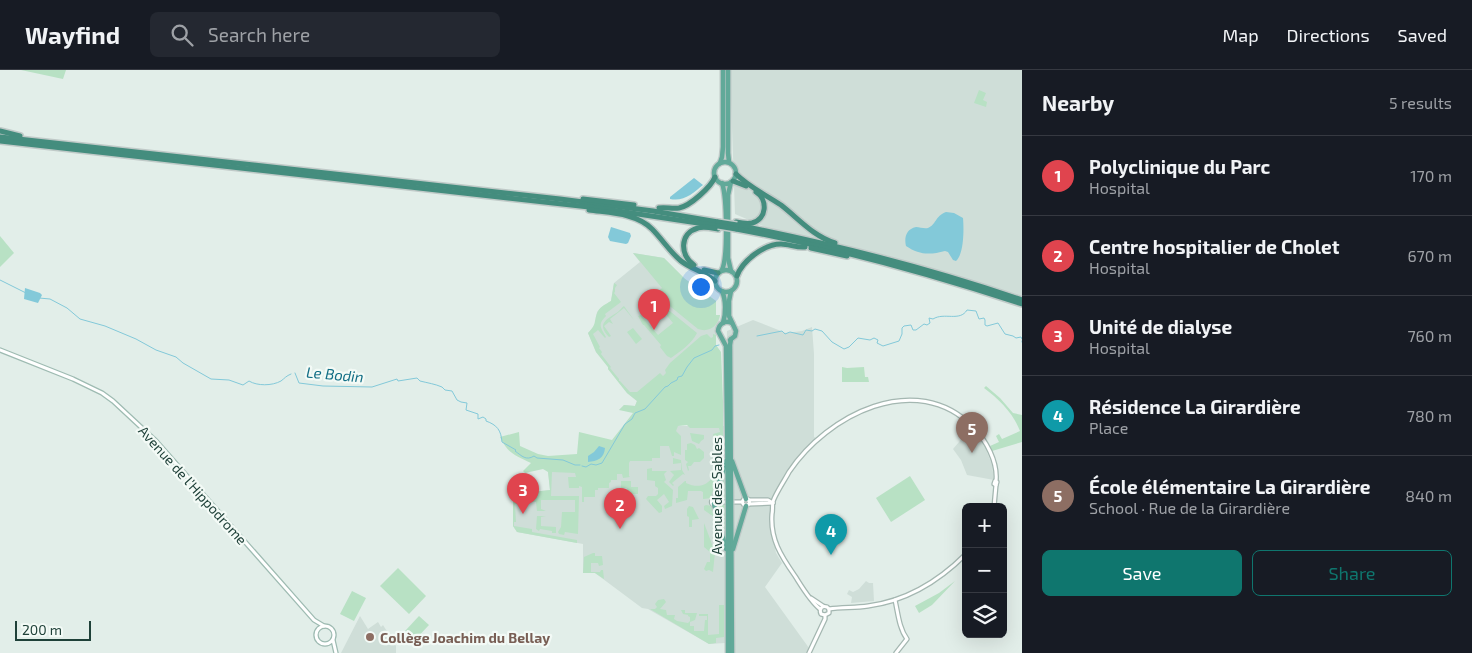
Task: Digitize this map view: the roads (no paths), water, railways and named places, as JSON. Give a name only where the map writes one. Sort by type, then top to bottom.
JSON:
[{"type":"highway","points":[[0,131],[30,140]]},
{"type":"highway","points":[[0,137],[653,211],[866,254],[1022,300]]},
{"type":"highway","points":[[0,141],[566,202]]},
{"type":"highway","points":[[736,174],[786,210],[816,235],[866,254]]},
{"type":"highway","points":[[581,204],[677,208],[684,206],[707,189],[715,177]]},
{"type":"highway","points":[[732,182],[739,182],[759,194],[764,203],[763,214],[757,221],[736,227]]},
{"type":"highway","points":[[581,204],[644,222],[675,256],[715,280]]},
{"type":"highway","points":[[659,208],[718,224]]},
{"type":"highway","points":[[718,224],[694,229],[687,236],[683,248],[685,256],[690,263],[709,272],[720,272]]},
{"type":"highway","points":[[736,227],[805,247],[894,267],[899,266]]},
{"type":"highway","points":[[736,227],[899,266],[1022,304]]},
{"type":"highway","points":[[737,276],[739,271],[753,256],[767,247],[782,244],[805,247]]},
{"type":"main road","points":[[723,70],[723,147],[720,163],[715,169],[715,177],[722,183],[725,200],[725,258],[715,280],[724,296],[724,318],[718,331],[723,340],[731,339],[735,336],[736,331],[736,327],[729,318],[729,301],[731,291],[736,286],[737,276],[731,271],[728,258],[728,195],[736,174],[734,166],[729,162],[728,153],[728,70]]},
{"type":"main road","points":[[720,163],[729,162]]},
{"type":"main road","points":[[722,183],[732,182]]},
{"type":"main road","points":[[720,272],[731,271]]},
{"type":"main road","points":[[722,291],[731,291]]},
{"type":"main road","points":[[723,323],[732,323]]},
{"type":"main road","name":"Avenue des Sables","points":[[728,653],[731,339]]},
{"type":"main road","name":"Avenue des Sables","points":[[723,340],[726,346],[729,458]]},
{"type":"main road","points":[[728,562],[715,502],[729,458]]},
{"type":"main road","points":[[729,458],[746,502],[731,556]]},
{"type":"main road","name":"Avenue des Sables","points":[[729,502],[732,653]]},
{"type":"street","name":"Avenue de l’Hippodrome","points":[[0,350],[73,379],[102,393],[113,401],[156,440],[314,620],[324,626]]},
{"type":"street","points":[[962,558],[937,579],[895,600],[866,606],[822,608],[809,596],[776,546],[772,525],[773,502],[794,465],[822,436],[842,422],[862,412],[886,403],[906,400],[930,402],[945,406],[969,422],[982,437],[994,463],[996,483],[994,503]]},
{"type":"street","points":[[715,502],[773,502]]},
{"type":"street","points":[[895,600],[900,625],[907,639],[896,653]]},
{"type":"street","points":[[822,608],[821,614],[825,616]]},
{"type":"street","points":[[809,653],[825,620],[825,616],[829,613],[829,609]]},
{"type":"street","name":"Avenue de l’Hippodrome","points":[[314,620],[318,630]]},
{"type":"street","points":[[324,626],[333,630],[336,653],[317,640],[318,630],[324,626]]},
{"type":"street","points":[[325,644],[333,640]]},
{"type":"water","points":[[694,178],[703,185],[684,198],[670,199],[670,197]]},
{"type":"water","points":[[946,212],[954,213],[963,218],[962,247],[959,258],[956,261],[945,251],[925,253],[915,251],[906,246],[905,240],[910,230],[916,227],[928,228]]},
{"type":"water","points":[[611,227],[630,233],[631,236],[628,243],[610,241],[608,237]]},
{"type":"water","points":[[25,288],[42,295],[38,303],[24,299]]},
{"type":"water","points":[[599,446],[605,448],[602,457],[588,462],[588,456]]},
{"type":"waterway","name":"Le Bodin","points":[[0,280],[26,293]]},
{"type":"waterway","name":"Le Bodin","points":[[39,298],[50,299],[67,308],[80,319],[105,326],[156,350],[176,357],[211,379],[229,380],[243,385],[249,381],[260,385],[269,385],[277,383],[291,374]]},
{"type":"waterway","points":[[757,336],[782,331],[785,334],[790,332],[803,335],[806,330],[812,331],[815,329],[822,331],[832,342],[844,349],[849,347],[858,338],[870,340],[874,338],[878,340],[877,343],[883,346],[899,341],[904,326],[911,325],[913,330],[916,330],[924,324],[930,323],[929,318],[956,316],[964,314],[967,310],[976,311],[979,319],[984,318],[985,325],[998,323],[1005,334],[1016,338],[1021,337],[1022,339]]},
{"type":"waterway","points":[[582,466],[586,467],[591,464],[602,463],[625,424],[632,419],[635,413],[645,409],[665,387],[682,376],[694,358],[719,345]]},
{"type":"waterway","name":"Le Bodin","points":[[295,373],[299,383],[323,386],[372,387],[397,379],[398,381],[417,378],[420,381],[452,391],[457,400],[467,403],[466,410],[478,414],[478,419],[483,417],[486,421],[496,426],[501,434],[502,442],[524,457],[534,456],[537,458],[563,460],[580,465]]},
{"type":"place","name":"Polyclinique du Parc","points":[[654,330]]},
{"type":"place","name":"École élémentaire La Girardière","points":[[972,453]]},
{"type":"place","name":"Unité de dialyse","points":[[523,514]]},
{"type":"place","name":"Centre hospitalier de Cholet","points":[[620,529]]},
{"type":"place","name":"Résidence La Girardière","points":[[831,555]]},
{"type":"place","name":"Collège Joachim du Bellay","points":[[370,637]]}]
